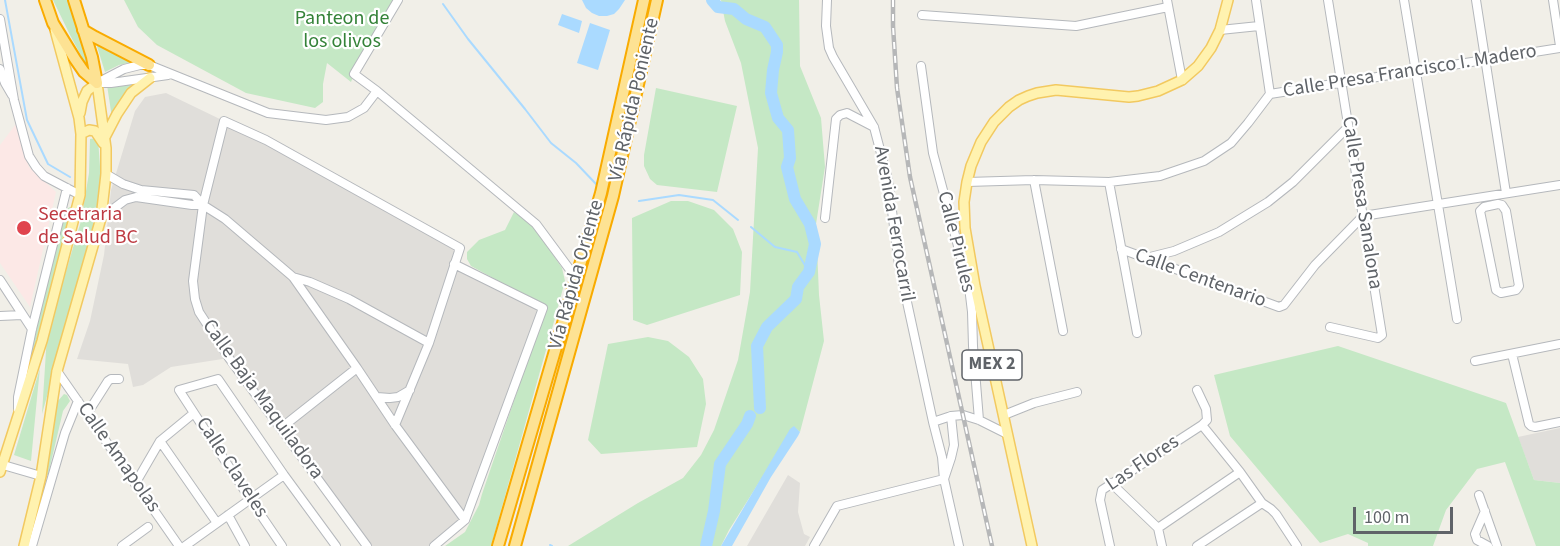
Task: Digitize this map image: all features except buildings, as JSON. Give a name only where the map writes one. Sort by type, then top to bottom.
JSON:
[{"type":"highway","points":[[45,0],[53,24],[84,72],[97,83]]},
{"type":"highway","points":[[74,0],[92,57],[97,83]]},
{"type":"highway","name":"Vía Rápida Oriente","points":[[498,546],[601,193],[644,0]]},
{"type":"highway","name":"Vía Rápida Poniente","points":[[515,546],[613,196],[657,0]]},
{"type":"highway","points":[[83,30],[149,65]]},
{"type":"main road","name":"MEX 2","points":[[1032,546],[1004,415],[972,286],[964,202],[967,182],[976,154],[987,132],[1002,114],[1018,100],[1037,93],[1056,90],[1129,97],[1158,92],[1182,80],[1204,58],[1216,40],[1228,0]]},
{"type":"main road","points":[[1,467],[42,341],[80,195],[79,118],[53,24]]},
{"type":"main road","points":[[105,144],[117,114],[131,93],[150,78]]},
{"type":"main road","points":[[79,118],[87,91],[97,83]]},
{"type":"main road","points":[[24,546],[41,476],[57,371],[101,218],[106,174],[105,144],[97,83]]},
{"type":"main road","points":[[81,134],[89,130],[95,131],[105,144]]},
{"type":"street","points":[[398,0],[354,74],[536,224],[576,278]]},
{"type":"street","name":"Avenida Ferrocarril","points":[[826,0],[829,48],[874,127],[888,180],[899,265],[942,457],[944,479],[959,546]]},
{"type":"street","points":[[1256,0],[1270,94]]},
{"type":"street","name":"Calle Presa Sanalona","points":[[1328,0],[1382,335],[1378,338],[1330,327]]},
{"type":"street","points":[[1404,0],[1456,319]]},
{"type":"street","points":[[1476,0],[1506,193]]},
{"type":"street","points":[[1553,0],[1560,47]]},
{"type":"street","points":[[922,15],[1076,26],[1168,4],[1182,80]]},
{"type":"street","points":[[0,20],[14,100],[29,156],[44,176],[80,195]]},
{"type":"street","points":[[1220,30],[1259,26]]},
{"type":"street","name":"Calle Presa Francisco I. Madero","points":[[967,182],[1034,180],[1109,182],[1160,176],[1204,161],[1231,143],[1270,94],[1560,47]]},
{"type":"street","points":[[97,83],[124,69],[149,65],[268,113],[326,120],[348,117],[364,108],[377,91]]},
{"type":"street","name":"Calle Pirules","points":[[921,66],[933,153],[972,286],[973,346],[979,420]]},
{"type":"street","points":[[0,69],[14,100]]},
{"type":"street","points":[[97,83],[170,74]]},
{"type":"street","points":[[825,218],[836,119],[847,113],[874,127]]},
{"type":"street","name":"Calle Baja Maquiladora","points":[[367,546],[229,358],[199,312],[193,282],[203,205],[224,121],[266,140],[460,248],[454,264]]},
{"type":"street","points":[[1146,258],[1197,242],[1244,218],[1293,182],[1348,128]]},
{"type":"street","points":[[106,174],[123,184],[141,190],[194,195],[203,205],[225,219],[293,278],[395,425],[465,520]]},
{"type":"street","points":[[1034,180],[1063,331]]},
{"type":"street","points":[[1109,182],[1137,333]]},
{"type":"street","points":[[1363,216],[1560,185]]},
{"type":"street","points":[[17,421],[18,397],[32,329],[67,188]]},
{"type":"street","points":[[1490,196],[1492,206]]},
{"type":"street","points":[[101,218],[125,200],[136,197],[203,205]]},
{"type":"street","points":[[1502,205],[1504,207],[1519,286],[1516,290],[1501,293],[1496,290],[1480,213],[1482,208],[1492,206],[1502,205]]},
{"type":"street","name":"Calle Centenario","points":[[1121,249],[1280,307],[1284,305],[1315,264],[1363,216]]},
{"type":"street","points":[[395,425],[429,343],[454,264],[543,308],[465,520],[434,546]]},
{"type":"street","points":[[293,278],[310,282],[349,299],[429,343]]},
{"type":"street","points":[[0,280],[32,329]]},
{"type":"street","points":[[0,316],[22,315]]},
{"type":"street","points":[[1475,361],[1560,344]]},
{"type":"street","points":[[1512,354],[1529,424],[1535,427],[1560,422]]},
{"type":"street","points":[[281,428],[357,368]]},
{"type":"street","name":"Calle Amapolas","points":[[57,371],[179,546]]},
{"type":"street","points":[[87,414],[108,381],[119,379]]},
{"type":"street","name":"Calle Claveles","points":[[282,546],[179,390],[218,379],[284,475]]},
{"type":"street","points":[[377,397],[398,397],[410,390]]},
{"type":"street","points":[[1197,390],[1208,415],[1202,425],[1262,502],[1276,514],[1297,546]]},
{"type":"street","points":[[1004,415],[1034,403],[1077,392]]},
{"type":"street","points":[[32,546],[65,433],[78,401]]},
{"type":"street","points":[[135,484],[160,441],[194,413]]},
{"type":"street","points":[[933,422],[963,415],[1007,434]]},
{"type":"street","points":[[814,546],[837,506],[944,479],[954,445],[951,416]]},
{"type":"street","name":"Las Flores","points":[[1110,546],[1100,500],[1102,490],[1202,425]]},
{"type":"street","points":[[160,441],[217,523]]},
{"type":"street","points":[[1,467],[41,476]]},
{"type":"street","points":[[1158,528],[1240,472]]},
{"type":"street","points":[[185,546],[284,475],[336,546]]},
{"type":"street","points":[[1111,483],[1158,528],[1162,546]]},
{"type":"street","points":[[1479,495],[1497,546]]},
{"type":"street","points":[[1197,546],[1262,502]]},
{"type":"street","points":[[1485,511],[1475,534],[1477,540],[1488,546]]},
{"type":"street","points":[[228,515],[245,546]]},
{"type":"street","points":[[122,546],[148,527]]},
{"type":"shaded area","points":[[166,93],[224,121],[460,248],[454,264],[543,308],[465,520],[434,546],[367,546],[229,358],[171,367],[143,385],[133,387],[128,364],[77,359],[90,321],[104,255],[111,190],[135,111],[145,97]]},
{"type":"shaded area","name":"Secetraria de Salud BC","points":[[16,124],[29,167],[56,192],[30,307],[0,263],[0,145]]},
{"type":"shaded area","points":[[1560,428],[1560,483],[1534,480],[1518,437]]},
{"type":"shaded area","points":[[788,475],[800,483],[798,512],[804,534],[810,537],[805,546],[747,546]]},
{"type":"green space","points":[[53,0],[68,0],[88,63],[85,63]]},
{"type":"green space","name":"Panteon de los olivos","points":[[124,0],[398,0],[351,82],[327,63],[323,84],[323,102],[315,108],[246,93],[157,45],[138,27]]},
{"type":"green space","points":[[721,0],[799,0],[800,66],[821,118],[825,167],[816,224],[819,295],[824,341],[800,432],[794,427],[721,546],[568,546],[683,478],[701,455],[714,430],[738,360],[750,292],[758,148],[741,63],[725,21]]},
{"type":"green space","points":[[95,40],[133,62],[119,65],[105,72]]},
{"type":"green space","points":[[138,82],[132,87],[112,118],[107,85]]},
{"type":"green space","points":[[656,88],[737,106],[717,192],[657,185],[650,179],[644,166],[644,155]]},
{"type":"green space","points":[[98,138],[101,181],[99,211],[42,414],[47,335],[81,221],[89,173],[90,139]]},
{"type":"green space","points":[[671,201],[688,201],[714,210],[733,229],[742,252],[740,295],[647,325],[633,320],[632,218]]},
{"type":"green space","points":[[73,208],[71,217],[24,385],[30,346],[65,210]]},
{"type":"green space","points":[[514,212],[534,226],[562,268],[565,281],[491,546],[445,546],[465,532],[479,505],[546,307],[471,266],[467,259],[467,252],[479,240],[505,230]]},
{"type":"green space","points":[[648,337],[668,341],[689,357],[703,379],[706,404],[697,447],[601,454],[588,440],[608,344]]},
{"type":"green space","points":[[1338,346],[1506,403],[1534,480],[1560,483],[1560,546],[1536,546],[1505,462],[1477,469],[1446,510],[1433,546],[1368,546],[1368,543],[1348,534],[1320,543],[1230,436],[1214,375]]},
{"type":"green space","points":[[40,368],[37,398],[31,461],[14,455]]},
{"type":"green space","points":[[64,394],[70,401],[63,411],[48,475],[46,475],[57,402]]},
{"type":"water","points":[[582,0],[625,0],[614,14],[599,16],[586,8]]},
{"type":"water","points":[[562,14],[582,21],[579,33],[558,25]]},
{"type":"water","points":[[590,23],[610,30],[598,70],[577,63]]},
{"type":"water","points":[[794,426],[800,432],[798,436],[771,477],[732,546],[721,546],[790,429]]},
{"type":"waterway","points":[[5,0],[27,120],[48,164],[70,177]]},
{"type":"waterway","points":[[712,0],[718,7],[734,9],[746,19],[765,27],[777,45],[771,93],[778,118],[788,130],[790,158],[787,167],[795,199],[810,224],[815,244],[809,272],[798,287],[796,299],[767,327],[757,346],[760,408]]},
{"type":"waterway","points":[[443,4],[551,143],[576,163],[597,185]]},
{"type":"waterway","points":[[639,201],[679,195],[713,200],[738,220]]},
{"type":"waterway","points":[[751,227],[775,247],[797,252],[809,272]]},
{"type":"waterway","points":[[706,546],[714,511],[720,464],[750,416]]},
{"type":"railway","points":[[893,0],[897,88],[910,177],[992,546]]},
{"type":"place","name":"Secetraria de Salud BC","points":[[24,228]]}]
